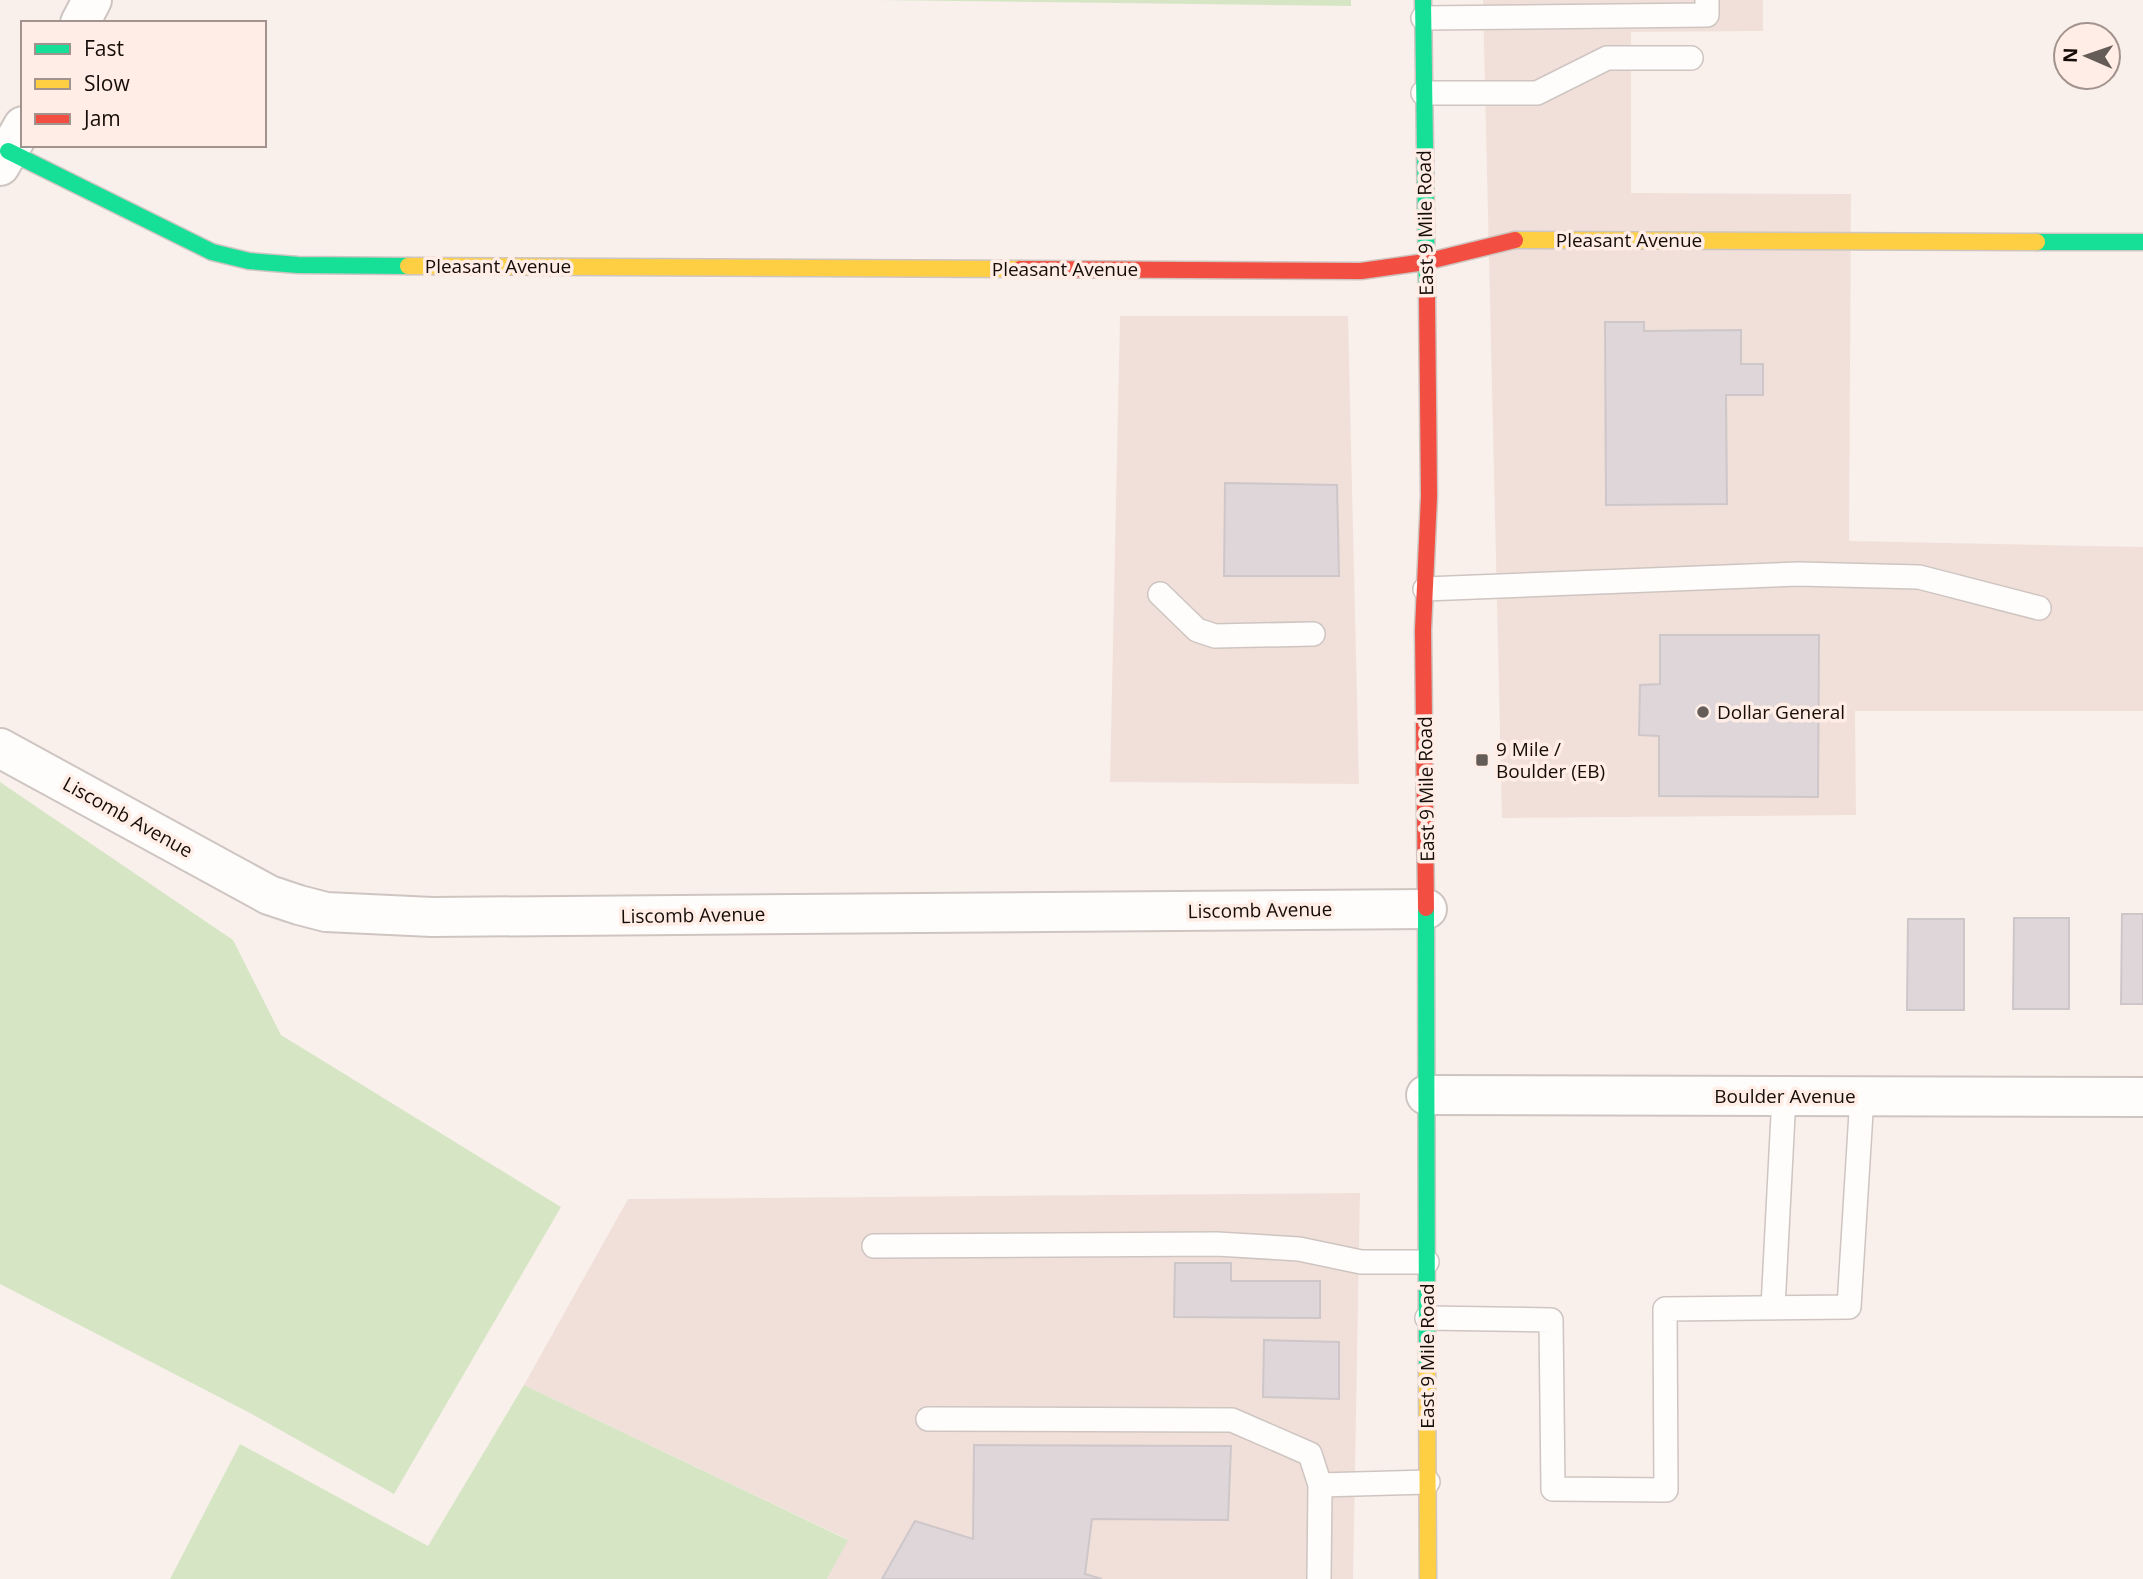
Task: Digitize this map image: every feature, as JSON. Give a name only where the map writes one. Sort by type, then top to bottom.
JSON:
[{"type":"street","points":[[81,21],[92,0]]},
{"type":"street","name":"East 9 Mile Road","points":[[1423,9],[1429,496],[1423,630],[1427,909],[1428,1579]]},
{"type":"street","name":"Pleasant Avenue","points":[[10,148],[212,252],[249,261],[298,265],[1361,271],[1425,262],[1510,240],[2143,242]]},
{"type":"street","name":"Liscomb Avenue","points":[[0,748],[269,895],[326,912],[432,918],[1427,909]]},
{"type":"street","name":"Boulder Avenue","points":[[1426,1095],[2143,1097]]},
{"type":"lane","points":[[1423,9],[1707,15],[1707,0]]},
{"type":"lane","points":[[1423,93],[1537,93],[1607,58],[1691,58]]},
{"type":"lane","points":[[1425,589],[1799,574],[1919,576],[2039,608]]},
{"type":"lane","points":[[1160,594],[1198,631],[1214,636],[1313,634]]},
{"type":"lane","points":[[1773,1307],[1784,1096]]},
{"type":"lane","points":[[1427,1318],[1551,1320],[1553,1489],[1665,1490],[1665,1309],[1849,1307],[1862,1096]]},
{"type":"lane","points":[[874,1246],[1217,1244],[1299,1249],[1361,1262],[1427,1262]]},
{"type":"lane","points":[[928,1419],[1232,1420],[1310,1454],[1320,1485],[1319,1579]]},
{"type":"lane","points":[[1320,1485],[1428,1482]]},
{"type":"shaded area","points":[[1483,0],[1763,0],[1763,31],[1631,32],[1631,193],[1851,194],[1849,541],[2143,547],[2143,711],[1855,711],[1856,815],[1502,818]]},
{"type":"shaded area","points":[[1120,316],[1348,316],[1359,784],[1110,782]]},
{"type":"shaded area","points":[[1360,1193],[1353,1579],[827,1579],[847,1539],[524,1385],[628,1199]]},
{"type":"green space","points":[[876,0],[1351,0],[1351,6]]},
{"type":"green space","points":[[0,782],[233,940],[281,1035],[561,1207],[394,1494],[250,1413],[0,1284]]},
{"type":"green space","points":[[524,1385],[848,1540],[827,1579],[170,1579],[240,1444],[428,1546]]},
{"type":"building","points":[[1605,322],[1644,322],[1644,331],[1741,330],[1741,364],[1763,364],[1763,395],[1726,395],[1727,504],[1606,505]]},
{"type":"building","points":[[1225,483],[1337,485],[1339,576],[1224,576]]},
{"type":"building","points":[[1660,635],[1819,635],[1818,797],[1659,796],[1659,736],[1639,735],[1640,685],[1660,684]]},
{"type":"building","points":[[2122,914],[2143,914],[2143,1004],[2121,1004]]},
{"type":"building","points":[[2014,918],[2069,918],[2069,1009],[2013,1009]]},
{"type":"building","points":[[1908,919],[1964,919],[1964,1010],[1907,1010]]},
{"type":"building","points":[[1175,1263],[1231,1263],[1231,1281],[1320,1281],[1320,1318],[1174,1317]]},
{"type":"building","points":[[1264,1340],[1339,1342],[1339,1399],[1263,1397]]},
{"type":"building","points":[[974,1445],[1231,1446],[1228,1520],[1092,1519],[1085,1574],[1102,1579],[882,1579],[915,1521],[973,1539]]},
{"type":"traffic: fast","points":[[1423,0],[1427,298]]},
{"type":"traffic: fast","points":[[8,151],[212,252],[249,261],[298,265],[408,266]]},
{"type":"traffic: fast","points":[[2037,242],[2143,242]]},
{"type":"traffic: fast","points":[[1426,908],[1427,1372]]},
{"type":"traffic: slow","points":[[1515,240],[2037,242]]},
{"type":"traffic: slow","points":[[408,266],[1020,269]]},
{"type":"traffic: slow","points":[[1427,1372],[1428,1579]]},
{"type":"traffic: jam","points":[[1020,269],[1361,271],[1425,262],[1515,240]]},
{"type":"traffic: jam","points":[[1426,908],[1423,630],[1429,496],[1427,298]]},
{"type":"place","name":"Dollar General","points":[[1703,712]]},
{"type":"place","name":"9 Mile / Boulder (EB)","points":[[1482,760]]}]
